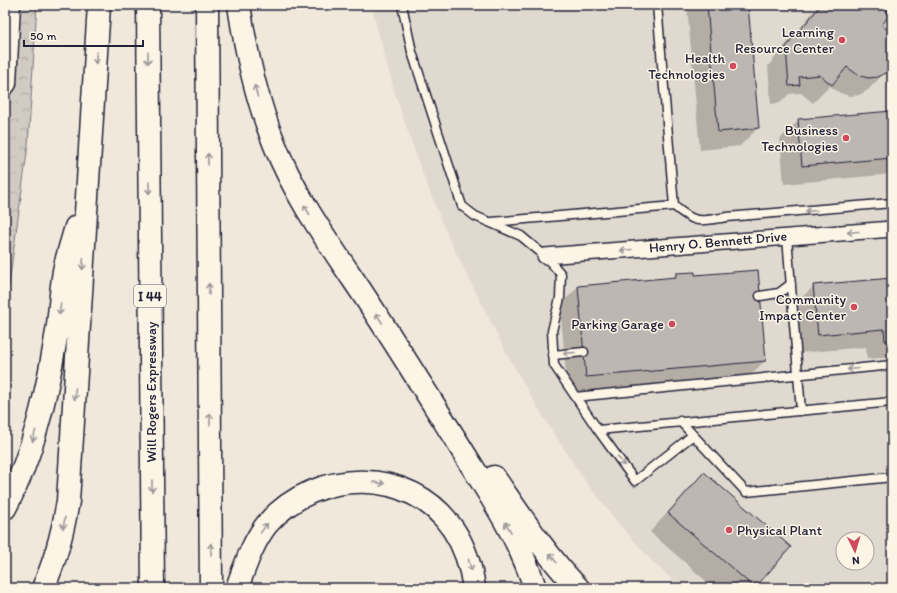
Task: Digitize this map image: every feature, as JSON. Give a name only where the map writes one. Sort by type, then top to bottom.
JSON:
[{"type":"main road","points":[[5,83],[9,5]]},
{"type":"main road","points":[[44,588],[52,569],[62,536],[68,501],[99,5]]},
{"type":"main road","name":"Will Rogers Expressway","points":[[148,5],[153,588]]},
{"type":"main road","points":[[207,5],[211,588]]},
{"type":"main road","points":[[239,5],[244,39],[257,97],[274,144],[289,175],[310,214],[400,351],[481,480],[527,564],[535,588]]},
{"type":"main road","points":[[5,508],[15,489],[30,450],[45,397],[57,326],[64,270],[88,183]]},
{"type":"main road","points":[[400,351],[536,537],[568,578],[578,588]]},
{"type":"main road","points":[[237,588],[256,540],[269,522],[289,504],[306,494],[330,484],[355,481],[381,482],[401,488],[421,498],[436,509],[452,527],[463,546],[471,568],[474,588]]},
{"type":"street","name":"Henry O. Bennett Drive","points":[[545,256],[892,229]]},
{"type":"lane","points":[[402,5],[412,52],[462,206],[475,216],[521,236],[545,256],[561,274],[560,298],[552,331],[554,365],[575,397],[635,481],[693,435]]},
{"type":"lane","points":[[657,5],[674,206]]},
{"type":"lane","points":[[490,223],[674,206],[690,219],[698,220],[892,203]]},
{"type":"lane","points":[[787,237],[801,411]]},
{"type":"lane","points":[[760,296],[779,293],[791,284]]},
{"type":"lane","points":[[553,354],[584,352]]},
{"type":"lane","points":[[575,397],[892,365]]},
{"type":"lane","points":[[598,430],[892,402]]},
{"type":"lane","points":[[680,421],[746,492],[892,477]]},
{"type":"shaded area","points":[[371,5],[892,5],[892,588],[681,588],[652,561],[619,524],[583,478],[544,418],[510,360],[448,237],[422,172],[395,94]]},
{"type":"green space","points":[[5,5],[37,5],[28,145],[5,313]]},
{"type":"building","name":"Health Technologies","points":[[707,5],[748,5],[759,128],[718,132]]},
{"type":"building","name":"Learning Resource Center","points":[[821,5],[887,5],[888,17],[882,25],[892,34],[892,67],[888,72],[878,77],[868,78],[858,75],[847,67],[832,85],[820,75],[799,77],[800,85],[789,86],[786,47]]},
{"type":"building","name":"Business Technologies","points":[[892,111],[892,158],[802,166],[798,119]]},
{"type":"building","name":"Parking Garage","points":[[758,270],[766,361],[586,377],[578,286],[676,277],[676,273],[695,272],[695,275]]},
{"type":"building","name":"Community Impact Center","points":[[892,278],[892,341],[885,341],[884,329],[818,335],[813,285]]},
{"type":"building","name":"Physical Plant","points":[[704,472],[791,547],[755,588],[668,513]]},
{"type":"place","name":"Learning Resource Center","points":[[842,40]]},
{"type":"place","name":"Health Technologies","points":[[733,66]]},
{"type":"place","name":"Business Technologies","points":[[846,138]]},
{"type":"place","name":"Community Impact Center","points":[[854,307]]},
{"type":"place","name":"Parking Garage","points":[[672,324]]},
{"type":"place","name":"Physical Plant","points":[[729,530]]}]
